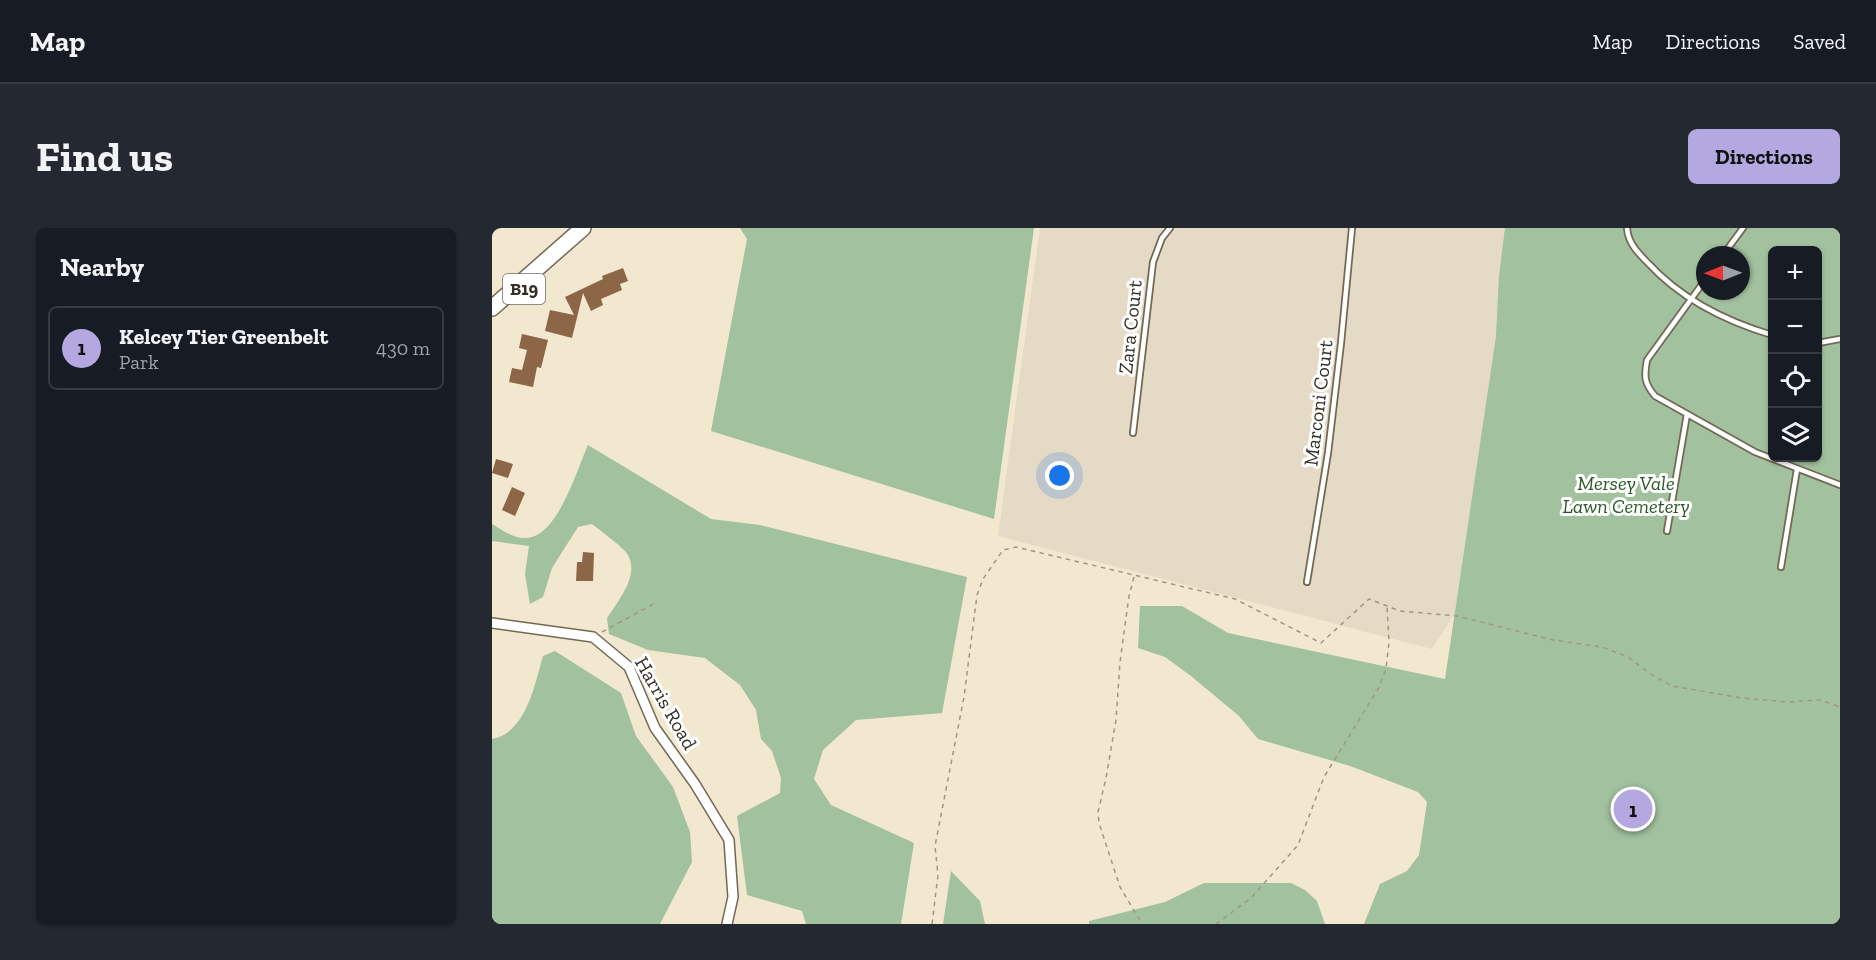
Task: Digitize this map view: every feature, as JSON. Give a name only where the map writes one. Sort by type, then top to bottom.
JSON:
[{"type":"main road","name":"B19","points":[[492,308],[583,228]]},
{"type":"main road","name":"B19","points":[[492,321],[530,284],[555,255]]},
{"type":"street","points":[[492,623],[593,636]]},
{"type":"street","name":"Harris Road","points":[[593,636],[629,668],[654,728],[695,784],[729,840],[733,897],[727,924]]},
{"type":"lane","name":"Zara Court","points":[[1133,433],[1153,262],[1162,238],[1170,228]]},
{"type":"lane","name":"Marconi Court","points":[[1306,582],[1328,453],[1352,228]]},
{"type":"lane","points":[[1627,228],[1627,235],[1633,248],[1664,281],[1690,300],[1754,330],[1768,334]]},
{"type":"lane","points":[[1730,246],[1743,228]]},
{"type":"lane","points":[[1696,292],[1647,360],[1644,373],[1646,385],[1655,396],[1755,452],[1840,486]]},
{"type":"lane","points":[[1822,342],[1840,339]]},
{"type":"lane","points":[[1667,531],[1688,414]]},
{"type":"lane","points":[[1781,567],[1797,469]]},
{"type":"path","points":[[932,924],[938,875],[935,846],[964,697],[977,595],[983,579],[1003,550],[1016,547],[1235,599],[1321,643],[1369,599],[1400,611],[1457,616],[1553,640],[1602,647],[1628,657],[1649,673],[1672,686],[1742,698],[1777,701],[1821,700],[1840,707]]},
{"type":"path","points":[[1134,576],[1128,596],[1116,720],[1098,812],[1099,823],[1120,887],[1142,924]]},
{"type":"path","points":[[593,636],[657,602]]},
{"type":"path","points":[[1216,924],[1251,898],[1298,845],[1324,777],[1378,689],[1386,669],[1389,642],[1387,606]]},
{"type":"shaded area","points":[[1040,228],[1512,228],[1455,613],[1432,649],[998,536]]},
{"type":"green space","points":[[740,228],[1034,228],[994,519],[711,431],[747,239]]},
{"type":"green space","name":"Mersey Vale Lawn Cemetery","points":[[1505,228],[1840,228],[1840,924],[1364,924],[1380,884],[1407,871],[1419,855],[1427,802],[1418,792],[1350,766],[1258,739],[1239,716],[1191,676],[1165,657],[1138,648],[1140,606],[1182,606],[1228,633],[1445,679],[1496,336],[1499,276]]},
{"type":"green space","points":[[588,445],[711,519],[760,525],[967,577],[942,713],[856,720],[823,750],[814,779],[831,805],[914,843],[901,924],[806,924],[802,911],[747,895],[737,816],[780,793],[781,778],[772,751],[761,739],[756,710],[740,685],[705,658],[648,650],[609,634],[607,618],[627,586],[631,568],[630,559],[617,544],[592,524],[578,527],[552,568],[543,597],[530,604],[525,574],[529,546],[492,541],[492,524],[508,534],[522,538],[537,535],[548,526],[565,500]]},
{"type":"green space","points":[[555,651],[621,693],[636,736],[673,787],[690,832],[692,862],[660,924],[492,924],[492,739],[504,735],[521,717],[532,693],[543,656]]},
{"type":"green space","points":[[951,871],[980,901],[985,924],[943,924]]},
{"type":"green space","points":[[1204,883],[1291,883],[1305,890],[1317,901],[1325,924],[1089,924],[1089,921],[1165,902]]},
{"type":"building","points":[[623,268],[628,281],[620,284],[622,290],[601,299],[603,305],[591,311],[583,293],[572,338],[545,331],[550,310],[574,315],[565,297],[603,279],[602,276]]},
{"type":"building","points":[[522,334],[548,340],[541,368],[537,367],[533,387],[509,382],[512,368],[522,370],[527,350],[519,348]]},
{"type":"building","points":[[496,459],[513,464],[508,478],[492,473]]},
{"type":"building","points":[[512,487],[525,493],[515,516],[502,510]]},
{"type":"building","points":[[583,552],[594,553],[593,581],[576,581],[577,562],[582,562]]},
{"type":"place","name":"Kelcey Tier Greenbelt","points":[[1633,809]]}]
